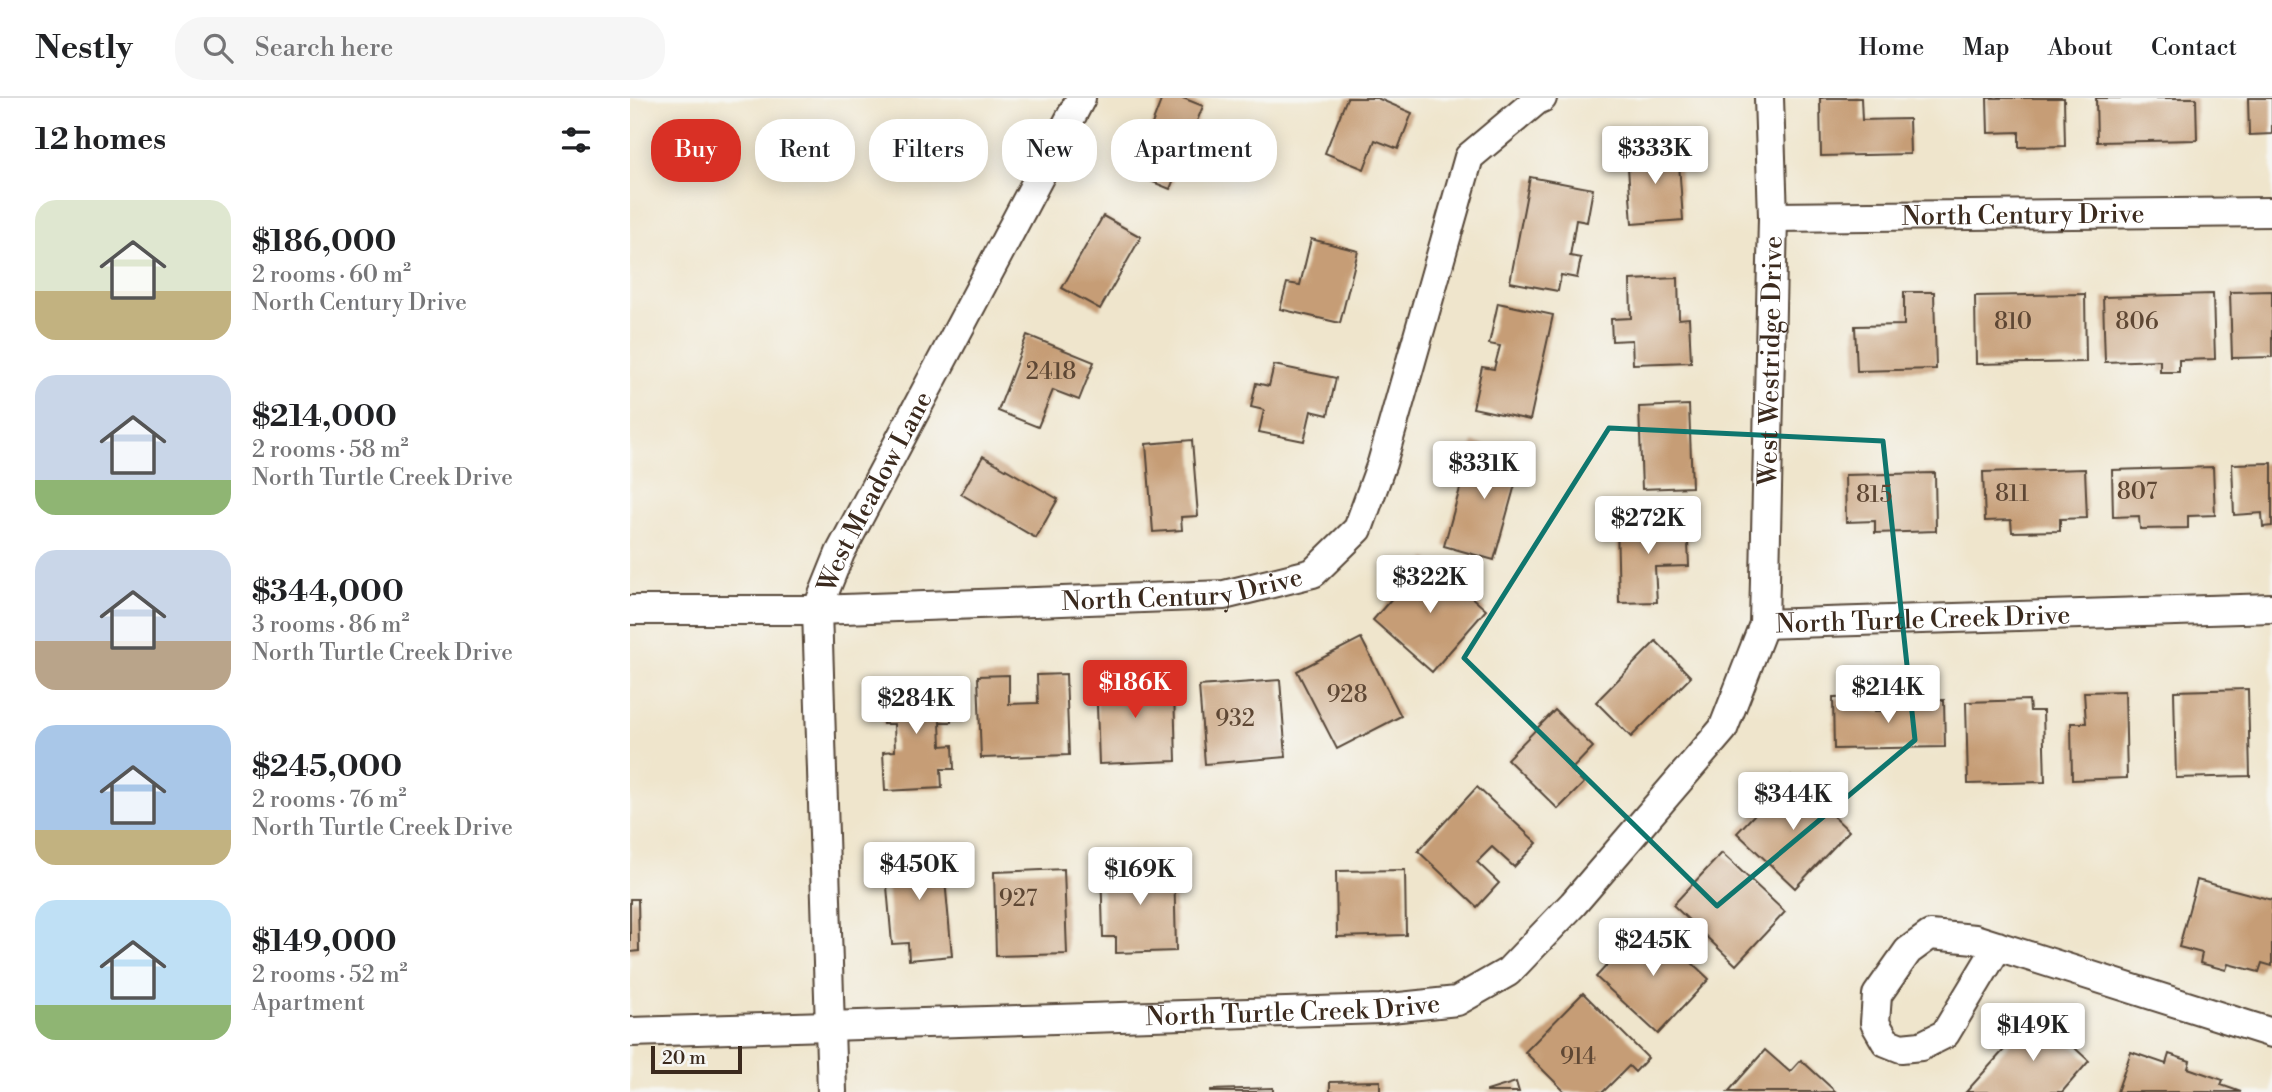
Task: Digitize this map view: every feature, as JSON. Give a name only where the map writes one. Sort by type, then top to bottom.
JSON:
[{"type":"street","name":"West Meadow Lane","points":[[832,1092],[817,611],[840,553],[1081,98]]},
{"type":"street","name":"North Century Drive","points":[[630,610],[817,611],[1224,594],[1313,573],[1358,529],[1382,463],[1469,157],[1542,98]]},
{"type":"street","name":"West Westridge Drive","points":[[1764,624],[1773,217],[1769,98]]},
{"type":"street","name":"North Century Drive","points":[[1773,217],[2272,212]]},
{"type":"street","name":"North Turtle Creek Drive","points":[[630,1032],[1381,1009],[1457,1001],[1508,972],[1573,904],[1723,729],[1764,624],[2272,608]]},
{"type":"street","points":[[1998,946],[1944,1034],[1921,1046],[1901,1048],[1886,1042],[1875,1023],[1877,995],[1908,951],[1930,935],[1975,939],[1998,946],[2272,1033]]},
{"type":"highlighted area","points":[[1609,428],[1883,441],[1915,740],[1717,906],[1464,658]]},
{"type":"building","points":[[1162,98],[1183,98],[1203,106],[1198,119],[1154,119]]},
{"type":"building","points":[[1347,98],[1377,98],[1412,113],[1398,149],[1375,140],[1364,169],[1325,153]]},
{"type":"building","points":[[1820,98],[1861,98],[1862,120],[1909,119],[1910,154],[1821,156]]},
{"type":"building","points":[[1987,98],[2064,98],[2065,146],[2019,147],[2019,132],[1988,133]]},
{"type":"building","points":[[2096,98],[2196,98],[2197,140],[2097,142]]},
{"type":"building","points":[[2248,98],[2272,98],[2272,134],[2249,135]]},
{"type":"building","points":[[1678,149],[1683,220],[1632,224],[1627,153]]},
{"type":"building","points":[[1530,177],[1593,189],[1587,222],[1576,220],[1570,256],[1581,258],[1577,278],[1561,275],[1558,291],[1510,282]]},
{"type":"building","points":[[1153,182],[1173,182],[1170,189]]},
{"type":"building","points":[[1103,216],[1141,237],[1100,309],[1062,288]]},
{"type":"building","points":[[1311,239],[1358,251],[1340,323],[1280,309],[1287,283],[1300,285]]},
{"type":"building","points":[[1678,278],[1679,319],[1689,318],[1691,362],[1633,364],[1632,340],[1612,341],[1611,319],[1631,318],[1630,280]]},
{"type":"building","points":[[2272,291],[2272,357],[2232,358],[2230,292]]},
{"type":"building","points":[[1904,292],[1934,292],[1936,369],[1857,371],[1855,326],[1904,325]]},
{"type":"building","points":[[2085,294],[2086,362],[1976,364],[1975,296]]},
{"type":"building","points":[[2213,294],[2215,359],[2179,360],[2179,372],[2160,372],[2160,360],[2105,362],[2103,297]]},
{"type":"building","points":[[1498,303],[1553,315],[1530,420],[1473,408],[1482,367],[1494,369],[1500,346],[1489,344]]},
{"type":"building","points":[[1027,335],[1094,362],[1079,400],[1053,390],[1038,427],[998,411]]},
{"type":"building","points":[[1274,365],[1336,378],[1328,415],[1311,411],[1304,441],[1259,432],[1264,410],[1251,407],[1256,383],[1269,386]]},
{"type":"building","points":[[1689,405],[1692,487],[1642,489],[1639,407]]},
{"type":"building","points":[[1192,440],[1198,516],[1181,517],[1182,530],[1153,532],[1146,444]]},
{"type":"building","points":[[1473,442],[1523,456],[1494,560],[1444,546]]},
{"type":"building","points":[[983,456],[1058,499],[1036,538],[961,494]]},
{"type":"building","points":[[2272,463],[2272,526],[2263,527],[2262,513],[2234,515],[2232,464]]},
{"type":"building","points":[[2213,467],[2215,515],[2188,516],[2188,528],[2140,529],[2139,516],[2113,517],[2112,470]]},
{"type":"building","points":[[2085,469],[2087,518],[2060,519],[2060,531],[2012,532],[2011,520],[1985,521],[1983,472]]},
{"type":"building","points":[[1935,473],[1936,531],[1875,533],[1875,521],[1846,522],[1845,475]]},
{"type":"building","points":[[1687,520],[1689,566],[1655,567],[1657,602],[1619,603],[1617,522]]},
{"type":"building","points":[[1427,558],[1486,610],[1432,672],[1373,620]]},
{"type":"building","points":[[1361,638],[1401,716],[1337,749],[1297,671]]},
{"type":"building","points":[[1656,641],[1691,677],[1631,737],[1596,702]]},
{"type":"building","points":[[1066,674],[1069,755],[981,758],[978,676],[1009,675],[1009,704],[1038,703],[1037,675]]},
{"type":"building","points":[[1160,674],[1161,690],[1174,690],[1176,761],[1099,764],[1096,676]]},
{"type":"building","points":[[1280,680],[1286,757],[1205,764],[1199,686]]},
{"type":"building","points":[[941,681],[942,701],[951,700],[951,722],[940,722],[941,746],[953,745],[954,769],[941,769],[942,788],[885,791],[883,752],[895,751],[894,724],[883,724],[881,684]]},
{"type":"building","points":[[2248,689],[2250,776],[2176,778],[2174,691]]},
{"type":"building","points":[[2125,691],[2127,778],[2072,780],[2071,723],[2086,723],[2084,692]]},
{"type":"building","points":[[1875,697],[1875,711],[1902,710],[1902,701],[1944,700],[1945,747],[1834,749],[1833,698]]},
{"type":"building","points":[[2029,700],[2030,711],[2043,711],[2045,782],[1968,784],[1966,702]]},
{"type":"building","points":[[1555,710],[1593,747],[1571,770],[1584,783],[1558,809],[1507,759]]},
{"type":"building","points":[[1791,776],[1849,831],[1795,888],[1737,833]]},
{"type":"building","points":[[1477,787],[1537,843],[1514,867],[1492,847],[1477,862],[1499,883],[1477,907],[1418,851]]},
{"type":"building","points":[[942,847],[952,956],[909,960],[908,943],[892,944],[884,852]]},
{"type":"building","points":[[1722,853],[1785,912],[1736,965],[1673,905]]},
{"type":"building","points":[[1174,863],[1176,951],[1116,953],[1116,937],[1103,937],[1101,865]]},
{"type":"building","points":[[1064,869],[1067,954],[996,956],[994,872]]},
{"type":"building","points":[[1405,870],[1406,935],[1337,937],[1336,871]]},
{"type":"building","points":[[2197,880],[2272,900],[2272,966],[2262,963],[2259,972],[2228,964],[2226,970],[2200,963],[2202,953],[2179,947]]},
{"type":"building","points":[[630,899],[638,899],[639,951],[630,952]]},
{"type":"building","points":[[1648,921],[1709,979],[1658,1034],[1596,977]]},
{"type":"building","points":[[1583,993],[1648,1058],[1635,1072],[1629,1066],[1603,1092],[1565,1092],[1525,1052]]},
{"type":"building","points":[[2037,1013],[2089,1061],[2062,1092],[1966,1092]]},
{"type":"building","points":[[1765,1050],[1790,1072],[1801,1060],[1836,1092],[1728,1092]]},
{"type":"building","points":[[2131,1052],[2166,1064],[2169,1054],[2190,1061],[2188,1068],[2223,1080],[2221,1085],[2241,1092],[2117,1092]]},
{"type":"building","points":[[1380,1081],[1380,1092],[1330,1092],[1330,1082]]},
{"type":"building","points":[[1516,1082],[1519,1092],[1487,1092],[1487,1091]]},
{"type":"building","points":[[1273,1088],[1273,1092],[1211,1092],[1211,1090]]}]
